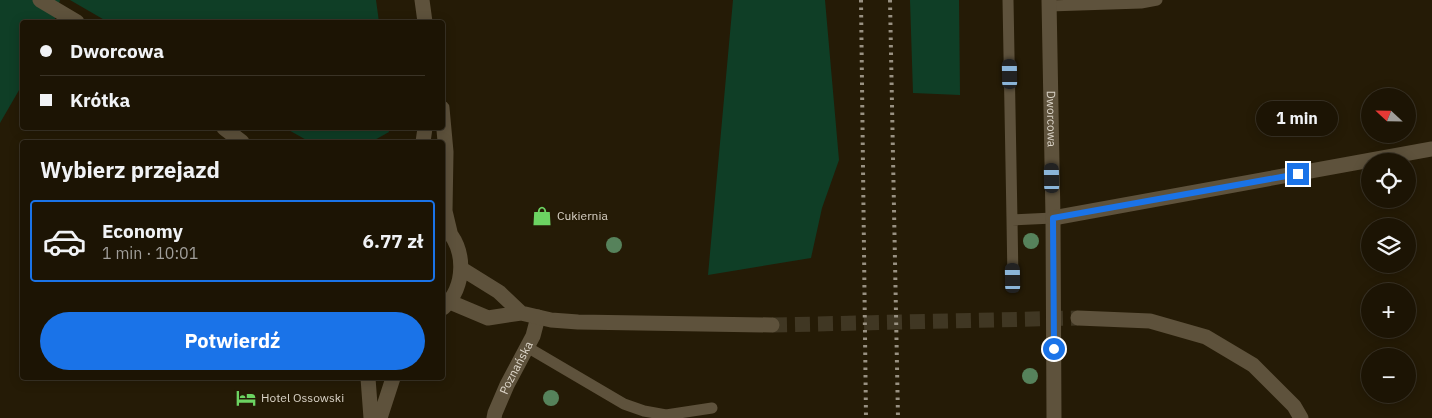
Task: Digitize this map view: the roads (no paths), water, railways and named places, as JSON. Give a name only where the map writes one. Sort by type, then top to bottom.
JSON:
[{"type":"street","points":[[40,0],[74,20]]},
{"type":"street","points":[[422,0],[425,20]]},
{"type":"street","name":"Dworcowa","points":[[1050,3],[1054,418]]},
{"type":"street","points":[[227,130],[239,140]]},
{"type":"street","points":[[445,141],[445,182]]},
{"type":"street","points":[[1053,218],[1432,149]]},
{"type":"street","points":[[446,229],[458,248],[462,270],[459,285],[446,306],[488,318],[521,313],[551,320],[578,322],[772,325]]},
{"type":"street","points":[[462,270],[500,292],[521,313]]},
{"type":"street","name":"Poznańska","points":[[493,416],[533,336],[538,317]]},
{"type":"street","points":[[1078,318],[1150,321],[1206,337],[1253,365],[1294,406],[1301,418]]},
{"type":"street","points":[[368,380],[371,418]]},
{"type":"street","points":[[380,418],[392,380]]},
{"type":"lane","points":[[1008,0],[1014,281]]},
{"type":"lane","points":[[1050,3],[1141,3],[1157,0]]},
{"type":"lane","points":[[1012,220],[1053,218]]},
{"type":"lane","points":[[527,347],[624,404],[644,411],[666,415],[712,408]]},
{"type":"tunnel","points":[[772,325],[1078,318]]},
{"type":"railway","points":[[861,0],[866,418]]},
{"type":"railway","points":[[890,0],[898,418]]},
{"type":"place","name":"Cukiernia","points":[[542,216]]},
{"type":"place","name":"Hotel Ossowski","points":[[246,398]]}]
